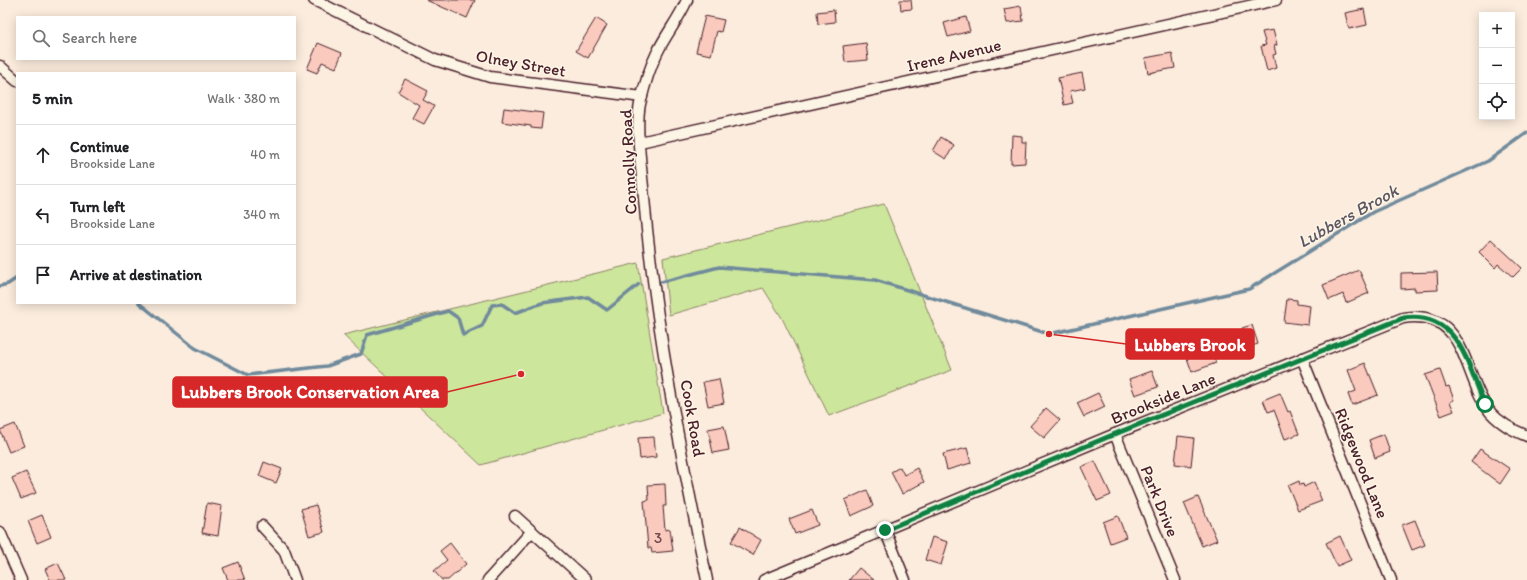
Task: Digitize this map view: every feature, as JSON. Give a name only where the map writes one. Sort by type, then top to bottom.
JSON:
[{"type":"street","name":"Olney Street","points":[[314,0],[435,60],[490,77],[642,97]]},
{"type":"street","name":"Connolly Road","points":[[650,262],[640,142],[639,106],[645,82],[657,52],[682,12],[687,0]]},
{"type":"street","name":"Irene Avenue","points":[[640,142],[1276,0]]},
{"type":"street","points":[[0,66],[16,80]]},
{"type":"street","name":"Cook Road","points":[[650,262],[688,490],[707,580]]},
{"type":"street","name":"Brookside Lane","points":[[764,580],[1115,434],[1403,318],[1414,317],[1430,320],[1445,328],[1457,339],[1485,404],[1490,412],[1505,426],[1527,436]]},
{"type":"street","name":"Ridgewood Lane","points":[[1302,358],[1391,580]]},
{"type":"street","name":"Park Drive","points":[[1115,434],[1175,580]]},
{"type":"street","points":[[515,516],[586,580]]},
{"type":"street","points":[[262,526],[284,550],[295,580]]},
{"type":"street","points":[[885,530],[906,580]]},
{"type":"street","points":[[488,580],[532,531]]},
{"type":"street","points":[[0,534],[21,580]]},
{"type":"green space","points":[[884,204],[952,370],[829,416],[782,318],[763,288],[669,315],[663,258]]},
{"type":"green space","points":[[638,263],[663,413],[481,465],[343,335]]},
{"type":"building","points":[[426,0],[475,0],[467,18]]},
{"type":"building","points":[[900,0],[911,0],[912,9],[901,10]]},
{"type":"building","points":[[1021,6],[1023,21],[1007,23],[1004,9]]},
{"type":"building","points":[[1364,9],[1367,25],[1349,29],[1345,13]]},
{"type":"building","points":[[834,10],[835,22],[818,24],[817,12]]},
{"type":"building","points":[[705,16],[724,20],[721,32],[717,31],[711,55],[696,52]]},
{"type":"building","points":[[966,17],[970,31],[948,37],[944,23]]},
{"type":"building","points":[[596,18],[607,25],[588,58],[576,51]]},
{"type":"building","points":[[1273,30],[1277,45],[1274,46],[1276,54],[1273,55],[1276,68],[1267,71],[1261,46],[1266,45],[1262,32]]},
{"type":"building","points":[[318,43],[342,53],[336,68],[322,62],[317,73],[307,69]]},
{"type":"building","points":[[866,43],[868,60],[845,62],[843,46]]},
{"type":"building","points":[[1172,53],[1175,68],[1148,73],[1145,58]]},
{"type":"building","points":[[1082,73],[1085,88],[1070,91],[1073,103],[1064,105],[1058,78]]},
{"type":"building","points":[[405,79],[428,91],[423,100],[434,106],[424,124],[412,118],[419,105],[398,92]]},
{"type":"building","points":[[504,108],[543,113],[541,129],[502,122]]},
{"type":"building","points":[[1012,135],[1022,136],[1022,142],[1026,142],[1025,163],[1011,164]]},
{"type":"building","points":[[941,137],[954,145],[946,159],[933,151]]},
{"type":"building","points":[[1491,239],[1522,268],[1513,277],[1498,264],[1495,268],[1479,252]]},
{"type":"building","points":[[1359,270],[1369,293],[1346,303],[1343,294],[1329,300],[1323,285]]},
{"type":"building","points":[[1437,272],[1438,290],[1415,291],[1415,288],[1401,289],[1401,273]]},
{"type":"building","points":[[1287,299],[1297,300],[1297,304],[1310,306],[1308,325],[1284,322]]},
{"type":"building","points":[[1252,325],[1258,344],[1233,352],[1229,339],[1244,334],[1242,328]]},
{"type":"building","points":[[1211,349],[1216,363],[1192,372],[1187,358]]},
{"type":"building","points":[[1365,363],[1378,395],[1352,405],[1348,394],[1356,391],[1348,370]]},
{"type":"building","points":[[1440,370],[1446,387],[1449,386],[1454,400],[1450,402],[1454,411],[1441,416],[1425,375]]},
{"type":"building","points":[[1152,371],[1158,387],[1135,395],[1129,379]]},
{"type":"building","points":[[719,379],[724,403],[708,406],[703,382]]},
{"type":"building","points":[[1098,393],[1105,407],[1084,417],[1077,403]]},
{"type":"building","points":[[1280,393],[1288,412],[1290,411],[1299,434],[1285,439],[1274,410],[1268,412],[1263,400]]},
{"type":"building","points":[[1046,408],[1060,420],[1044,438],[1030,426]]},
{"type":"building","points":[[15,424],[24,446],[9,452],[0,430]]},
{"type":"building","points":[[724,426],[729,450],[713,453],[708,429]]},
{"type":"building","points":[[1384,434],[1390,452],[1375,458],[1369,440]]},
{"type":"building","points":[[1178,436],[1194,438],[1191,466],[1175,464]]},
{"type":"building","points":[[654,437],[656,457],[640,459],[638,438]]},
{"type":"building","points":[[967,448],[971,463],[947,470],[943,454]]},
{"type":"building","points":[[1480,449],[1510,469],[1500,484],[1471,462]]},
{"type":"building","points":[[1095,461],[1111,495],[1097,501],[1081,467]]},
{"type":"building","points":[[264,462],[282,469],[276,483],[259,476]]},
{"type":"building","points":[[900,467],[904,475],[917,468],[924,482],[902,494],[891,472]]},
{"type":"building","points":[[26,472],[36,493],[21,499],[12,478]]},
{"type":"building","points":[[1299,481],[1300,485],[1303,484],[1304,487],[1314,482],[1322,501],[1298,510],[1288,486]]},
{"type":"building","points":[[665,484],[666,506],[663,506],[665,530],[670,529],[673,551],[652,553],[651,548],[648,548],[644,501],[649,500],[648,485]]},
{"type":"building","points":[[867,490],[873,506],[851,516],[845,500]]},
{"type":"building","points":[[1198,497],[1217,540],[1202,546],[1184,503]]},
{"type":"building","points":[[207,503],[222,506],[218,536],[202,533]]},
{"type":"building","points":[[316,505],[324,532],[309,536],[301,509]]},
{"type":"building","points":[[812,510],[818,525],[795,534],[789,519]]},
{"type":"building","points":[[42,515],[51,537],[37,543],[28,521]]},
{"type":"building","points":[[1118,516],[1126,537],[1110,543],[1103,522]]},
{"type":"building","points":[[1415,520],[1425,545],[1412,550],[1402,525]]},
{"type":"building","points":[[740,527],[761,540],[753,555],[731,542]]},
{"type":"building","points":[[1340,536],[1351,560],[1337,566],[1326,543]]},
{"type":"building","points":[[932,537],[948,542],[941,565],[925,560]]},
{"type":"building","points":[[450,543],[466,564],[448,580],[442,580],[434,571],[447,560],[440,551]]},
{"type":"building","points":[[238,562],[245,580],[228,580],[223,568]]},
{"type":"building","points":[[58,563],[66,580],[50,580],[45,569]]},
{"type":"building","points":[[859,568],[874,580],[849,580]]},
{"type":"waterway","name":"Lubbers Brook","points":[[661,282],[719,267],[875,280],[1049,334],[1249,289],[1373,212],[1488,161],[1527,133]]},
{"type":"waterway","name":"Lubbers Brook","points":[[0,286],[8,284],[16,279]]},
{"type":"waterway","name":"Lubbers Brook","points":[[140,304],[195,348],[248,375],[327,366],[361,354],[367,335],[448,311],[458,318],[463,335],[482,326],[492,305],[502,304],[515,313],[542,303],[588,297],[607,310],[639,284]]},
{"type":"place","name":"Lubbers Brook","points":[[1049,334]]},
{"type":"place","name":"Lubbers Brook Conservation Area","points":[[521,374]]},
{"type":"route","points":[[885,530],[1115,434],[1403,318],[1425,318],[1440,324],[1457,339],[1485,404]]}]
